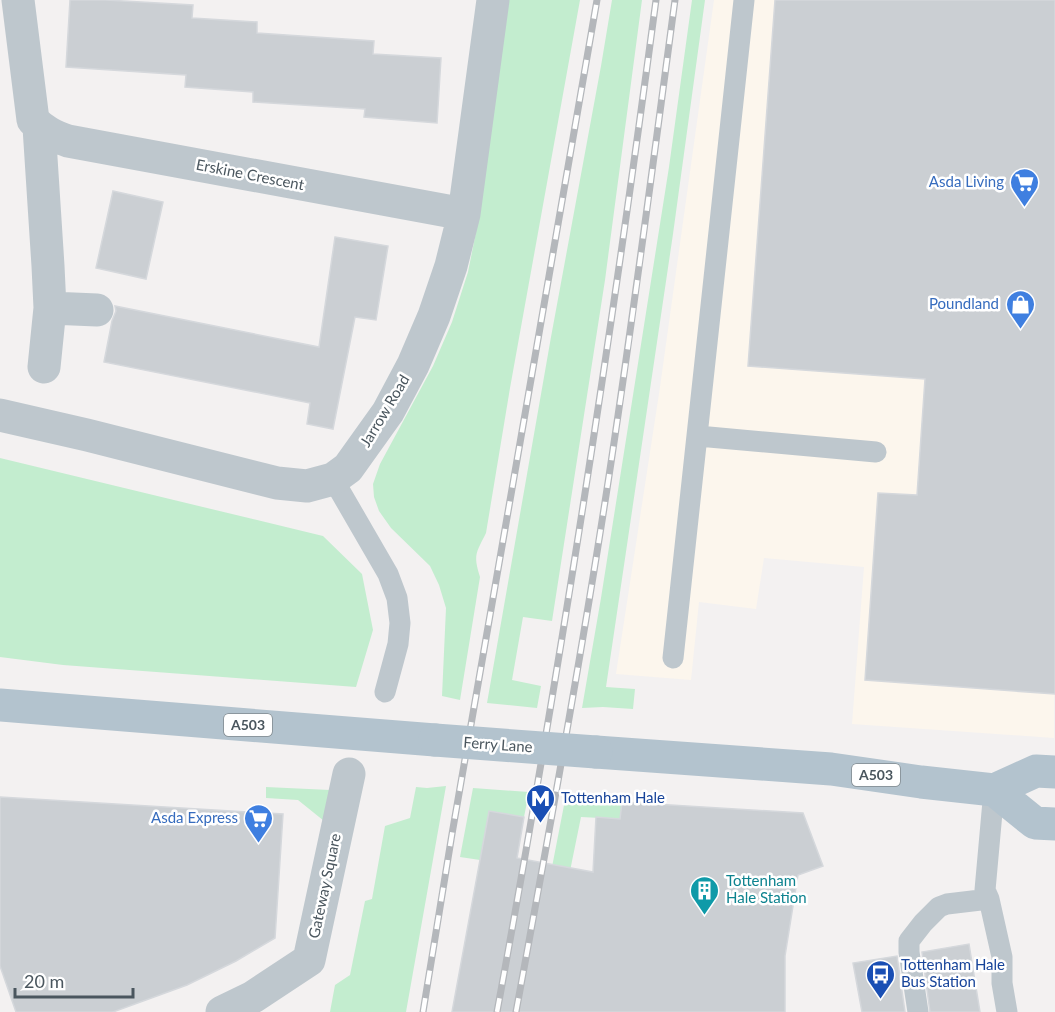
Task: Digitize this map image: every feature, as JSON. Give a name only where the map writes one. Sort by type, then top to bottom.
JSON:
[{"type":"main road","name":"Ferry Lane","points":[[0,705],[831,769],[994,790]]},
{"type":"main road","points":[[1055,772],[1036,771],[994,790],[1035,823],[1055,824]]},
{"type":"street","points":[[18,0],[31,110],[33,120],[39,127],[50,308],[44,368]]},
{"type":"street","name":"Jarrow Road","points":[[0,415],[277,483],[307,486],[333,479],[348,468],[388,412],[413,364],[452,267],[464,214],[493,0]]},
{"type":"street","name":"Erskine Crescent","points":[[39,127],[51,135],[68,141],[464,214]]},
{"type":"street","points":[[50,308],[97,310]]},
{"type":"street","name":"Gateway Square","points":[[222,1012],[253,997],[309,960],[349,774]]},
{"type":"lane","points":[[673,658],[744,0]]},
{"type":"lane","points":[[698,436],[876,452]]},
{"type":"lane","points":[[333,479],[388,574],[397,598],[400,623],[399,644],[385,692]]},
{"type":"lane","points":[[994,790],[985,890],[1002,957],[1002,983],[1007,1012]]},
{"type":"lane","points":[[918,1012],[909,941],[922,923],[939,908],[947,904],[988,899]]},
{"type":"shaded area","points":[[714,0],[1055,0],[1054,738],[852,724],[864,567],[764,558],[756,609],[699,602],[691,680],[616,674],[660,387]]},
{"type":"green space","points":[[509,0],[580,0],[486,533],[477,554],[480,577],[460,700],[442,696],[446,608],[439,585],[430,566],[391,528],[379,511],[374,497],[373,484],[380,464],[433,366],[452,322],[468,272],[478,222]]},
{"type":"green space","points":[[612,0],[642,0],[605,280],[552,621],[523,617],[512,680],[541,686],[537,708],[487,703],[551,337]]},
{"type":"green space","points":[[692,0],[705,0],[606,687],[635,689],[633,709],[582,708],[669,167]]},
{"type":"green space","points":[[0,458],[323,536],[362,574],[373,630],[356,687],[63,665],[0,657]]},
{"type":"green space","points":[[446,786],[406,1012],[330,1012],[335,985],[350,975],[365,901],[372,899],[385,826],[410,818],[416,787]]},
{"type":"green space","points":[[266,787],[330,790],[329,825],[298,800],[266,798]]},
{"type":"green space","points":[[473,788],[529,792],[524,817],[489,811],[480,860],[460,857]]},
{"type":"green space","points":[[566,795],[589,800],[622,802],[620,819],[581,817],[570,871],[552,867]]},
{"type":"building","points":[[70,0],[193,5],[192,18],[257,22],[257,33],[374,41],[373,54],[441,58],[437,123],[364,117],[365,109],[253,102],[253,92],[185,87],[186,75],[66,67]]},
{"type":"building","points":[[775,0],[1055,0],[1055,694],[865,680],[878,493],[917,495],[925,379],[748,366]]},
{"type":"building","points":[[113,191],[163,202],[146,279],[96,268]]},
{"type":"building","points":[[335,237],[388,246],[376,320],[355,317],[333,429],[307,424],[310,403],[104,362],[116,311],[115,306],[319,347]]},
{"type":"building","points":[[0,797],[283,814],[275,938],[236,961],[187,985],[113,1012],[16,1012],[0,966]]},
{"type":"building","name":"Tottenham Hale Station","points":[[622,802],[803,813],[823,866],[798,875],[785,956],[785,1012],[452,1012],[489,811],[524,817],[517,858],[593,872],[596,817],[620,819]]},
{"type":"building","points":[[969,944],[980,1012],[930,1012],[922,952]]},
{"type":"building","points":[[897,956],[905,1012],[862,1012],[853,963]]},
{"type":"railway","points":[[423,1012],[597,0]]},
{"type":"railway","points":[[497,1012],[542,760],[583,507],[656,0]]},
{"type":"railway","points":[[516,1012],[575,686],[607,489],[675,0]]},
{"type":"place","name":"Asda Living","points":[[1025,208]]},
{"type":"place","name":"Poundland","points":[[1020,330]]},
{"type":"place","name":"Tottenham Hale","points":[[540,824]]},
{"type":"place","name":"Asda Express","points":[[259,844]]},
{"type":"place","name":"Tottenham Hale Station","points":[[705,916]]},
{"type":"place","name":"Tottenham Hale Bus Station","points":[[880,1000]]}]
